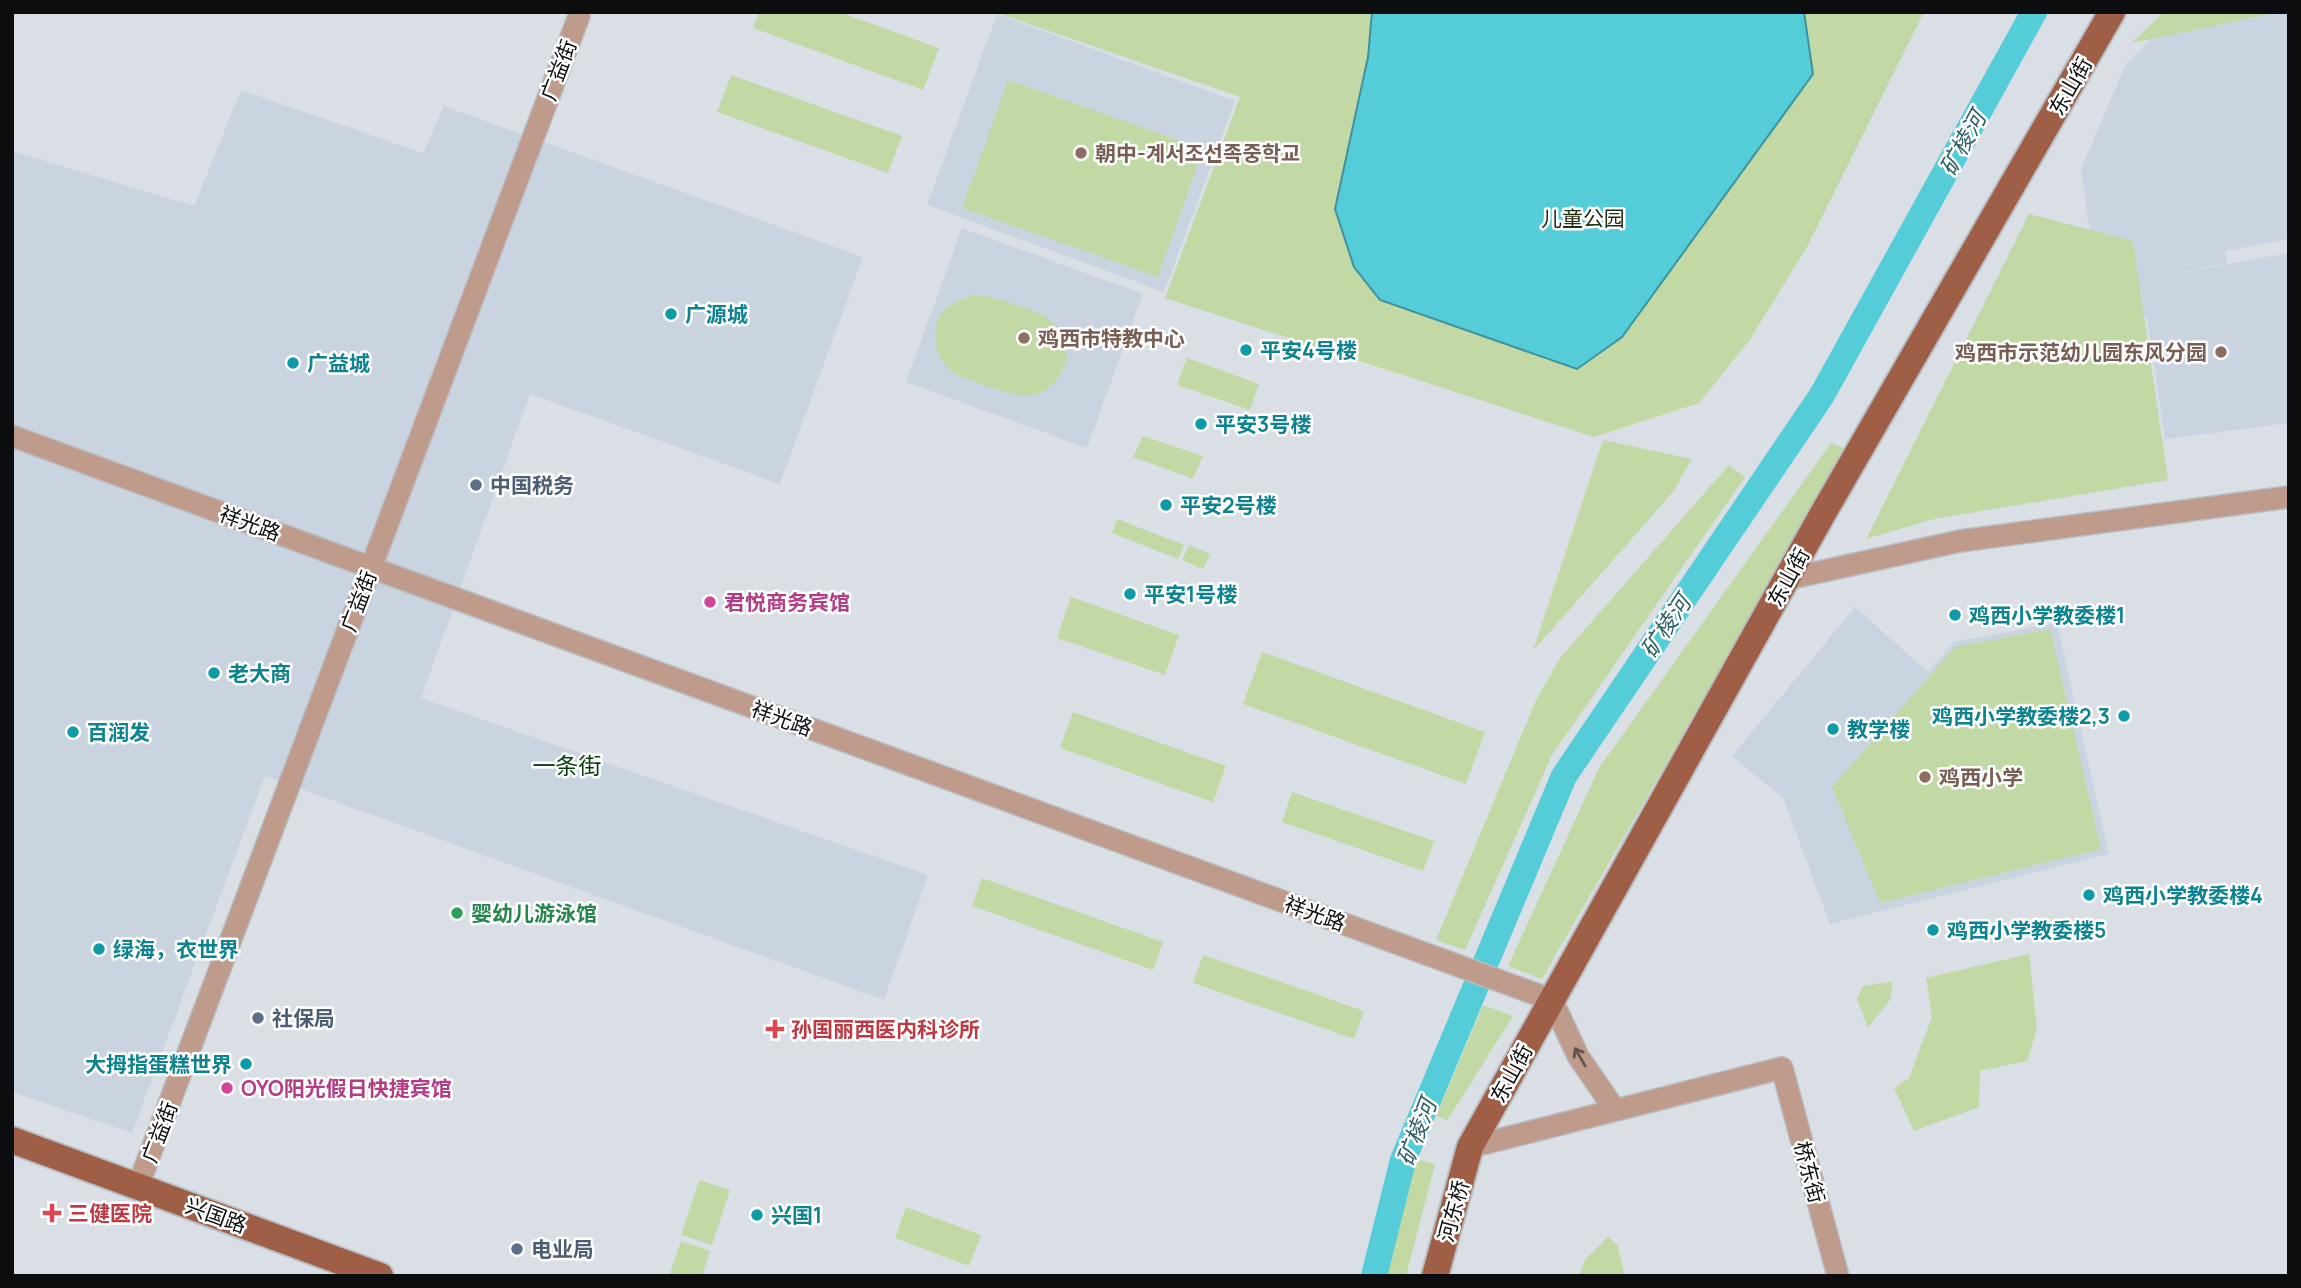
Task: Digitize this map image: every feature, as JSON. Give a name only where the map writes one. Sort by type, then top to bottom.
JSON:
[{"type":"main road","name":"东山街","points":[[1470,1147],[1787,579],[2112,12]]},
{"type":"main road","name":"兴国路","points":[[12,1140],[380,1276]]},
{"type":"main road","name":"河东桥","points":[[1435,1276],[1470,1147]]},
{"type":"street","name":"广益街","points":[[138,1186],[579,16]]},
{"type":"street","name":"祥光路","points":[[12,436],[1552,1000]]},
{"type":"street","points":[[1787,579],[1960,541],[2289,497]]},
{"type":"street","points":[[1470,1147],[1615,1110],[1578,1056],[1552,1000]]},
{"type":"street","name":"桥东街","points":[[1615,1110],[1782,1068],[1838,1276]]},
{"type":"shaded area","points":[[2178,12],[2289,12],[2289,239],[2225,251],[2227,263],[2156,277],[2289,253],[2289,423],[2165,439],[2147,317],[2103,325],[2081,169],[2125,66]]},
{"type":"shaded area","name":"朝中-계서조선족중학교","points":[[997,14],[1235,101],[1164,292],[927,205]]},
{"type":"shaded area","points":[[241,90],[423,153],[444,106],[863,257],[780,484],[530,394],[421,698],[928,875],[884,1000],[265,776],[132,1133],[12,1092],[12,151],[194,206]]},
{"type":"shaded area","name":"鸡西市特教中心","points":[[962,228],[1143,294],[1087,448],[906,382]]},
{"type":"shaded area","name":"鸡西小学","points":[[1855,607],[1928,672],[1954,642],[2057,623],[2109,854],[1830,924],[1783,798],[1732,756]]},
{"type":"green space","points":[[759,12],[839,12],[939,48],[923,90],[753,28]]},
{"type":"green space","name":"儿童公园","points":[[994,12],[1924,12],[1807,247],[1749,341],[1699,403],[1594,437],[1165,298],[1240,97]]},
{"type":"green space","points":[[2164,12],[2280,12],[2132,43]]},
{"type":"green space","points":[[731,75],[902,136],[888,173],[717,112]]},
{"type":"green space","points":[[1008,80],[1203,149],[1158,277],[962,208]]},
{"type":"green space","points":[[2029,214],[2133,241],[2168,480],[1934,519],[1866,539]]},
{"type":"green space","points":[[972,295],[1024,307],[1050,320],[1058,328],[1063,338],[1067,360],[1052,385],[1033,395],[1010,393],[961,376],[947,367],[936,343],[939,317],[957,301]]},
{"type":"green space","points":[[1187,358],[1259,384],[1250,410],[1177,385]]},
{"type":"green space","points":[[1143,436],[1203,456],[1193,479],[1133,457]]},
{"type":"green space","points":[[1603,440],[1692,459],[1673,492],[1533,651]]},
{"type":"green space","points":[[1831,443],[1847,449],[1542,979],[1508,966],[1599,768]]},
{"type":"green space","points":[[1729,465],[1745,477],[1552,755],[1465,950],[1436,940],[1536,700],[1560,658]]},
{"type":"green space","points":[[1117,519],[1184,545],[1178,559],[1112,533]]},
{"type":"green space","points":[[1189,545],[1210,554],[1203,569],[1182,560]]},
{"type":"green space","points":[[1071,597],[1179,635],[1165,675],[1057,638]]},
{"type":"green space","name":"鸡西小学","points":[[2050,629],[2101,849],[1880,903],[1832,787],[1955,647]]},
{"type":"green space","points":[[1262,652],[1485,732],[1466,784],[1243,704]]},
{"type":"green space","points":[[1073,712],[1226,766],[1213,802],[1060,748]]},
{"type":"green space","points":[[1292,792],[1434,841],[1423,871],[1282,822]]},
{"type":"green space","points":[[982,878],[1163,942],[1153,970],[972,906]]},
{"type":"green space","points":[[2029,954],[2037,1029],[2027,1061],[1980,1071],[1979,1107],[1914,1131],[1894,1088],[1909,1078],[1932,1017],[1926,978]]},
{"type":"green space","points":[[1203,955],[1364,1011],[1354,1039],[1193,983]]},
{"type":"green space","points":[[1893,982],[1890,1000],[1868,1028],[1857,999],[1863,986]]},
{"type":"green space","points":[[1483,1005],[1513,1016],[1447,1121],[1436,1116]]},
{"type":"green space","points":[[1416,1159],[1435,1164],[1406,1276],[1386,1276]]},
{"type":"green space","points":[[699,1180],[730,1190],[712,1245],[681,1235]]},
{"type":"green space","points":[[906,1207],[981,1235],[969,1266],[895,1238]]},
{"type":"green space","points":[[1608,1237],[1617,1244],[1625,1276],[1579,1276],[1584,1261]]},
{"type":"green space","points":[[681,1241],[710,1251],[702,1276],[669,1276]]},
{"type":"water","points":[[1372,12],[1804,12],[1813,74],[1622,337],[1577,369],[1380,300],[1354,267],[1335,209],[1368,57]]},
{"type":"waterway","name":"矿棱河","points":[[1374,1276],[1403,1160],[1564,776],[1822,395],[2034,12]]},
{"type":"place","name":"朝中-계서조선족중학교","points":[[1081,153]]},
{"type":"place","name":"广源城","points":[[671,314]]},
{"type":"place","name":"鸡西市特教中心","points":[[1024,338]]},
{"type":"place","name":"平安4号楼","points":[[1246,350]]},
{"type":"place","name":"鸡西市示范幼儿园东风分园","points":[[2221,352]]},
{"type":"place","name":"广益城","points":[[293,363]]},
{"type":"place","name":"平安3号楼","points":[[1201,424]]},
{"type":"place","name":"中国税务","points":[[476,485]]},
{"type":"place","name":"平安2号楼","points":[[1166,505]]},
{"type":"place","name":"平安1号楼","points":[[1130,594]]},
{"type":"place","name":"君悦商务宾馆","points":[[710,602]]},
{"type":"place","name":"鸡西小学教委楼1","points":[[1955,615]]},
{"type":"place","name":"老大商","points":[[214,673]]},
{"type":"place","name":"鸡西小学教委楼2,3","points":[[2124,716]]},
{"type":"place","name":"教学楼","points":[[1833,729]]},
{"type":"place","name":"百润发","points":[[73,732]]},
{"type":"place","name":"鸡西小学","points":[[1925,777]]},
{"type":"place","name":"鸡西小学教委楼4","points":[[2089,895]]},
{"type":"place","name":"婴幼儿游泳馆","points":[[457,913]]},
{"type":"place","name":"鸡西小学教委楼5","points":[[1933,930]]},
{"type":"place","name":"绿海，衣世界","points":[[99,949]]},
{"type":"place","name":"社保局","points":[[258,1018]]},
{"type":"place","name":"孙国丽西医内科诊所","points":[[775,1029]]},
{"type":"place","name":"大拇指蛋糕世界","points":[[246,1064]]},
{"type":"place","name":"OYO阳光假日快捷宾馆","points":[[227,1088]]},
{"type":"place","name":"三健医院","points":[[52,1213]]},
{"type":"place","name":"兴国1","points":[[757,1215]]},
{"type":"place","name":"电业局","points":[[517,1249]]},
{"type":"district","name":"一条街","points":[[567,765]]}]
